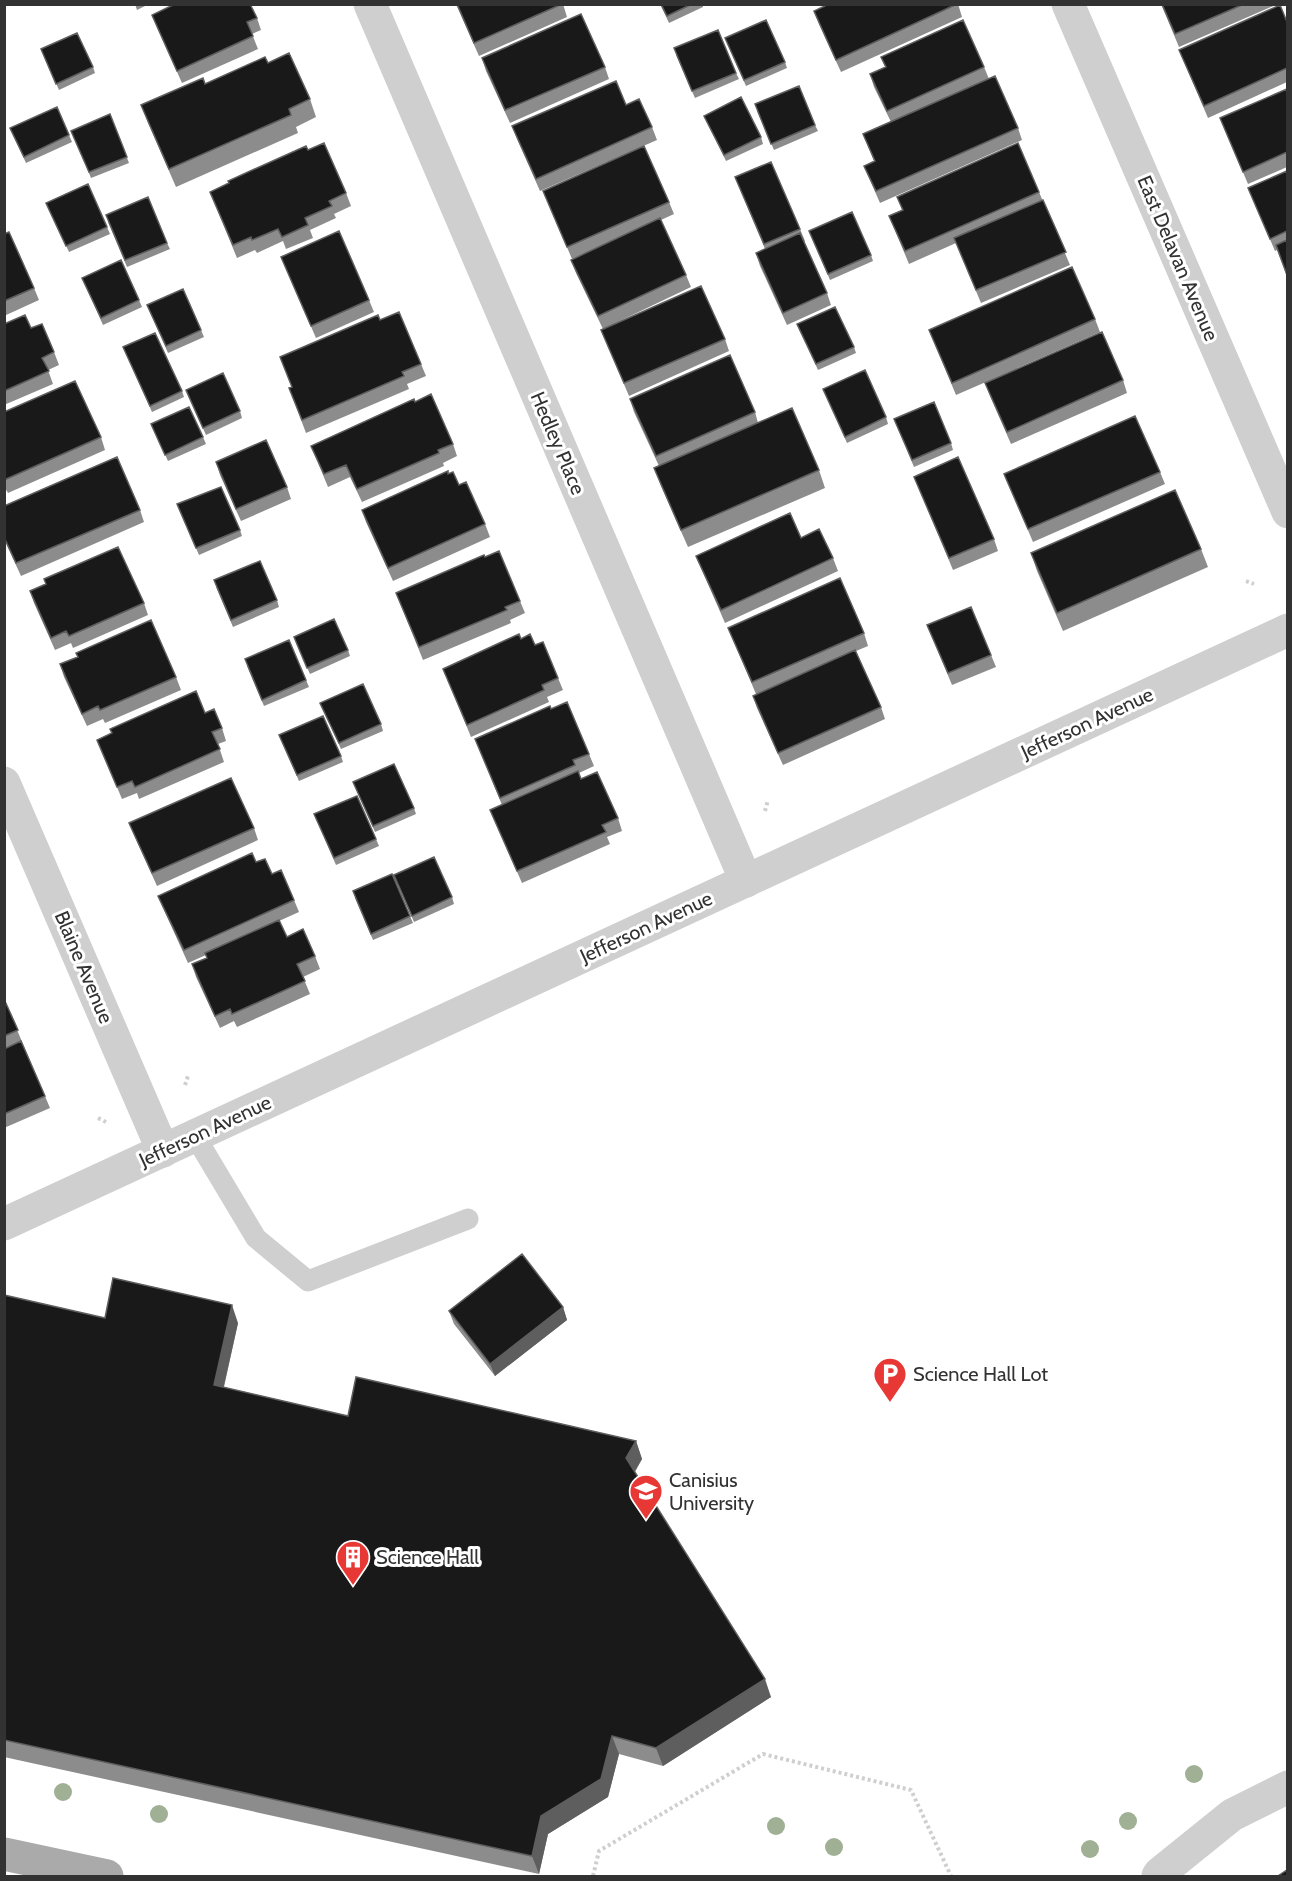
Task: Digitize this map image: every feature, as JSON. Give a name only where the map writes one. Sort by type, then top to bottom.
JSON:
[{"type":"main road","points":[[4,1854],[107,1876]]},
{"type":"street","name":"Hedley Place","points":[[370,4],[746,881]]},
{"type":"street","name":"East Delavan Avenue","points":[[1068,4],[1287,512]]},
{"type":"street","name":"Jefferson Avenue","points":[[4,1224],[1287,630]]},
{"type":"street","name":"Blaine Avenue","points":[[4,783],[163,1151]]},
{"type":"street","points":[[1158,1876],[1232,1815],[1287,1787]]},
{"type":"lane","points":[[195,1136],[256,1238],[308,1281],[468,1220]]},
{"type":"path","points":[[1246,581],[1254,584]]},
{"type":"path","points":[[765,811],[768,800]]},
{"type":"path","points":[[185,1085],[188,1076]]},
{"type":"path","points":[[593,1876],[599,1851],[763,1754],[911,1790],[951,1876]]},
{"type":"building","points":[[175,4],[250,4],[257,18],[247,22],[253,36],[177,71],[152,15]]},
{"type":"building","points":[[457,4],[562,4],[474,43]]},
{"type":"building","points":[[661,4],[692,4],[667,16]]},
{"type":"building","points":[[829,4],[957,4],[836,60],[814,11]]},
{"type":"building","points":[[1162,4],[1244,4],[1175,34]]},
{"type":"building","points":[[1280,5],[1287,22],[1287,68],[1204,106],[1179,50]]},
{"type":"building","points":[[581,14],[605,67],[505,110],[482,58]]},
{"type":"building","points":[[766,20],[785,62],[744,80],[725,38]]},
{"type":"building","points":[[963,20],[984,67],[887,111],[870,74],[886,67],[881,57]]},
{"type":"building","points":[[718,30],[736,73],[692,91],[674,48]]},
{"type":"building","points":[[77,33],[93,67],[56,84],[41,49]]},
{"type":"building","points":[[289,53],[310,99],[289,109],[291,115],[169,169],[141,105],[203,78],[205,84],[265,57],[268,63]]},
{"type":"building","points":[[995,76],[1018,128],[876,191],[864,166],[875,161],[863,134]]},
{"type":"building","points":[[616,81],[626,105],[639,99],[652,127],[536,179],[512,126]]},
{"type":"building","points":[[799,86],[815,125],[771,144],[755,104]]},
{"type":"building","points":[[1287,89],[1287,152],[1243,172],[1220,118]]},
{"type":"building","points":[[741,97],[761,137],[724,155],[704,116]]},
{"type":"building","points":[[57,107],[69,135],[24,157],[10,128]]},
{"type":"building","points":[[110,114],[127,157],[89,172],[71,131]]},
{"type":"building","points":[[324,143],[346,193],[329,201],[332,206],[305,218],[308,225],[282,237],[278,229],[233,245],[210,192],[229,183],[228,181],[306,146],[308,150]]},
{"type":"building","points":[[1018,143],[1039,192],[905,251],[889,216],[903,210],[897,197]]},
{"type":"building","points":[[644,146],[669,202],[567,247],[543,191]]},
{"type":"building","points":[[771,162],[800,229],[764,244],[735,177]]},
{"type":"building","points":[[1287,171],[1287,231],[1270,239],[1248,188]]},
{"type":"building","points":[[88,184],[107,227],[66,246],[46,203]]},
{"type":"building","points":[[148,197],[167,243],[125,260],[106,215]]},
{"type":"building","points":[[1043,200],[1066,252],[976,290],[954,238]]},
{"type":"building","points":[[852,212],[871,255],[828,274],[809,231]]},
{"type":"building","points":[[660,218],[686,275],[598,316],[571,260]]},
{"type":"building","points":[[339,231],[369,300],[311,326],[281,257]]},
{"type":"building","points":[[9,232],[34,288],[4,301],[4,234]]},
{"type":"building","points":[[800,233],[827,293],[783,313],[756,253]]},
{"type":"building","points":[[1287,240],[1287,275],[1276,245]]},
{"type":"building","points":[[121,260],[139,300],[101,318],[82,278]]},
{"type":"building","points":[[1072,267],[1095,319],[952,383],[929,330]]},
{"type":"building","points":[[701,286],[725,339],[624,383],[601,330]]},
{"type":"building","points":[[183,289],[201,330],[166,346],[147,305]]},
{"type":"building","points":[[835,307],[854,347],[816,364],[797,324]]},
{"type":"building","points":[[399,312],[421,364],[402,372],[404,376],[302,420],[280,357],[378,315],[380,320]]},
{"type":"building","points":[[25,315],[31,328],[42,324],[54,352],[42,358],[49,371],[4,391],[4,324]]},
{"type":"building","points":[[1102,332],[1123,380],[1007,432],[985,383]]},
{"type":"building","points":[[155,333],[182,391],[150,406],[123,347]]},
{"type":"building","points":[[730,355],[755,412],[656,456],[630,399]]},
{"type":"building","points":[[865,370],[886,417],[845,437],[823,389]]},
{"type":"building","points":[[223,373],[240,411],[203,428],[186,390]]},
{"type":"building","points":[[75,381],[101,437],[4,480],[4,412]]},
{"type":"building","points":[[431,394],[453,444],[438,450],[439,453],[357,489],[346,465],[324,474],[311,446],[414,399],[415,402]]},
{"type":"building","points":[[934,402],[951,443],[912,460],[894,419]]},
{"type":"building","points":[[189,407],[203,437],[165,455],[151,424]]},
{"type":"building","points":[[792,408],[819,470],[681,530],[654,468]]},
{"type":"building","points":[[1135,416],[1160,472],[1028,529],[1004,474]]},
{"type":"building","points":[[266,440],[287,487],[236,509],[216,462]]},
{"type":"building","points":[[117,457],[140,510],[16,563],[4,537],[4,506]]},
{"type":"building","points":[[958,457],[994,539],[949,558],[914,477]]},
{"type":"building","points":[[448,471],[448,474],[453,472],[459,485],[466,482],[485,524],[388,568],[362,510]]},
{"type":"building","points":[[221,487],[240,530],[196,548],[177,504]]},
{"type":"building","points":[[1175,490],[1201,549],[1057,613],[1031,553]]},
{"type":"building","points":[[790,513],[801,538],[819,529],[833,558],[721,610],[696,556]]},
{"type":"building","points":[[118,547],[144,603],[69,636],[66,631],[51,638],[30,591],[46,584],[44,579]]},
{"type":"building","points":[[499,551],[520,601],[505,607],[507,610],[419,647],[396,593],[484,555],[485,557]]},
{"type":"building","points":[[260,561],[277,600],[231,620],[214,580]]},
{"type":"building","points":[[840,578],[864,633],[752,682],[728,628]]},
{"type":"building","points":[[971,607],[991,655],[948,673],[927,625]]},
{"type":"building","points":[[334,619],[348,650],[307,668],[294,637]]},
{"type":"building","points":[[151,620],[176,677],[100,710],[98,706],[82,714],[60,664],[78,657],[76,653]]},
{"type":"building","points":[[519,634],[521,639],[530,634],[535,645],[543,642],[558,678],[542,685],[544,690],[467,725],[443,669]]},
{"type":"building","points":[[289,640],[306,680],[262,700],[245,659]]},
{"type":"building","points":[[855,650],[881,707],[778,753],[753,696]]},
{"type":"building","points":[[363,684],[381,724],[339,743],[320,703]]},
{"type":"building","points":[[196,691],[205,713],[214,709],[222,728],[212,732],[220,749],[135,787],[132,781],[117,787],[97,740],[112,733],[110,729]]},
{"type":"building","points":[[567,702],[589,754],[573,760],[575,765],[500,798],[475,739],[550,706],[551,709]]},
{"type":"building","points":[[323,716],[341,756],[297,775],[279,735]]},
{"type":"building","points":[[394,764],[414,808],[373,826],[353,782]]},
{"type":"building","points":[[578,771],[581,779],[597,772],[618,818],[602,825],[606,832],[517,871],[490,810]]},
{"type":"building","points":[[231,778],[254,828],[152,873],[129,823]]},
{"type":"building","points":[[357,796],[376,839],[334,858],[314,814]]},
{"type":"building","points":[[252,853],[256,862],[265,859],[272,874],[281,870],[294,900],[184,950],[158,896]]},
{"type":"building","points":[[434,857],[452,897],[412,916],[394,875]]},
{"type":"building","points":[[392,874],[410,916],[371,934],[353,891]]},
{"type":"building","points":[[279,920],[287,937],[303,929],[315,956],[297,964],[305,981],[232,1014],[230,1009],[215,1016],[192,964],[207,958],[205,953]]},
{"type":"building","points":[[4,999],[18,1030],[4,1036]]},
{"type":"building","points":[[21,1041],[45,1096],[4,1114],[4,1049]]},
{"type":"building","points":[[522,1254],[563,1307],[490,1364],[449,1311]]},
{"type":"building","name":"Science Hall","points":[[113,1278],[232,1305],[214,1385],[348,1416],[356,1377],[636,1441],[626,1458],[765,1679],[656,1748],[612,1736],[601,1779],[541,1816],[532,1856],[4,1740],[4,1295],[105,1318]]},
{"type":"building","points":[[1287,1870],[1287,1876],[1278,1876]]},
{"type":"place","name":"Science Hall Lot","points":[[890,1403]]},
{"type":"place","name":"Canisius University","points":[[646,1520]]},
{"type":"place","name":"Science Hall","points":[[353,1586]]}]
